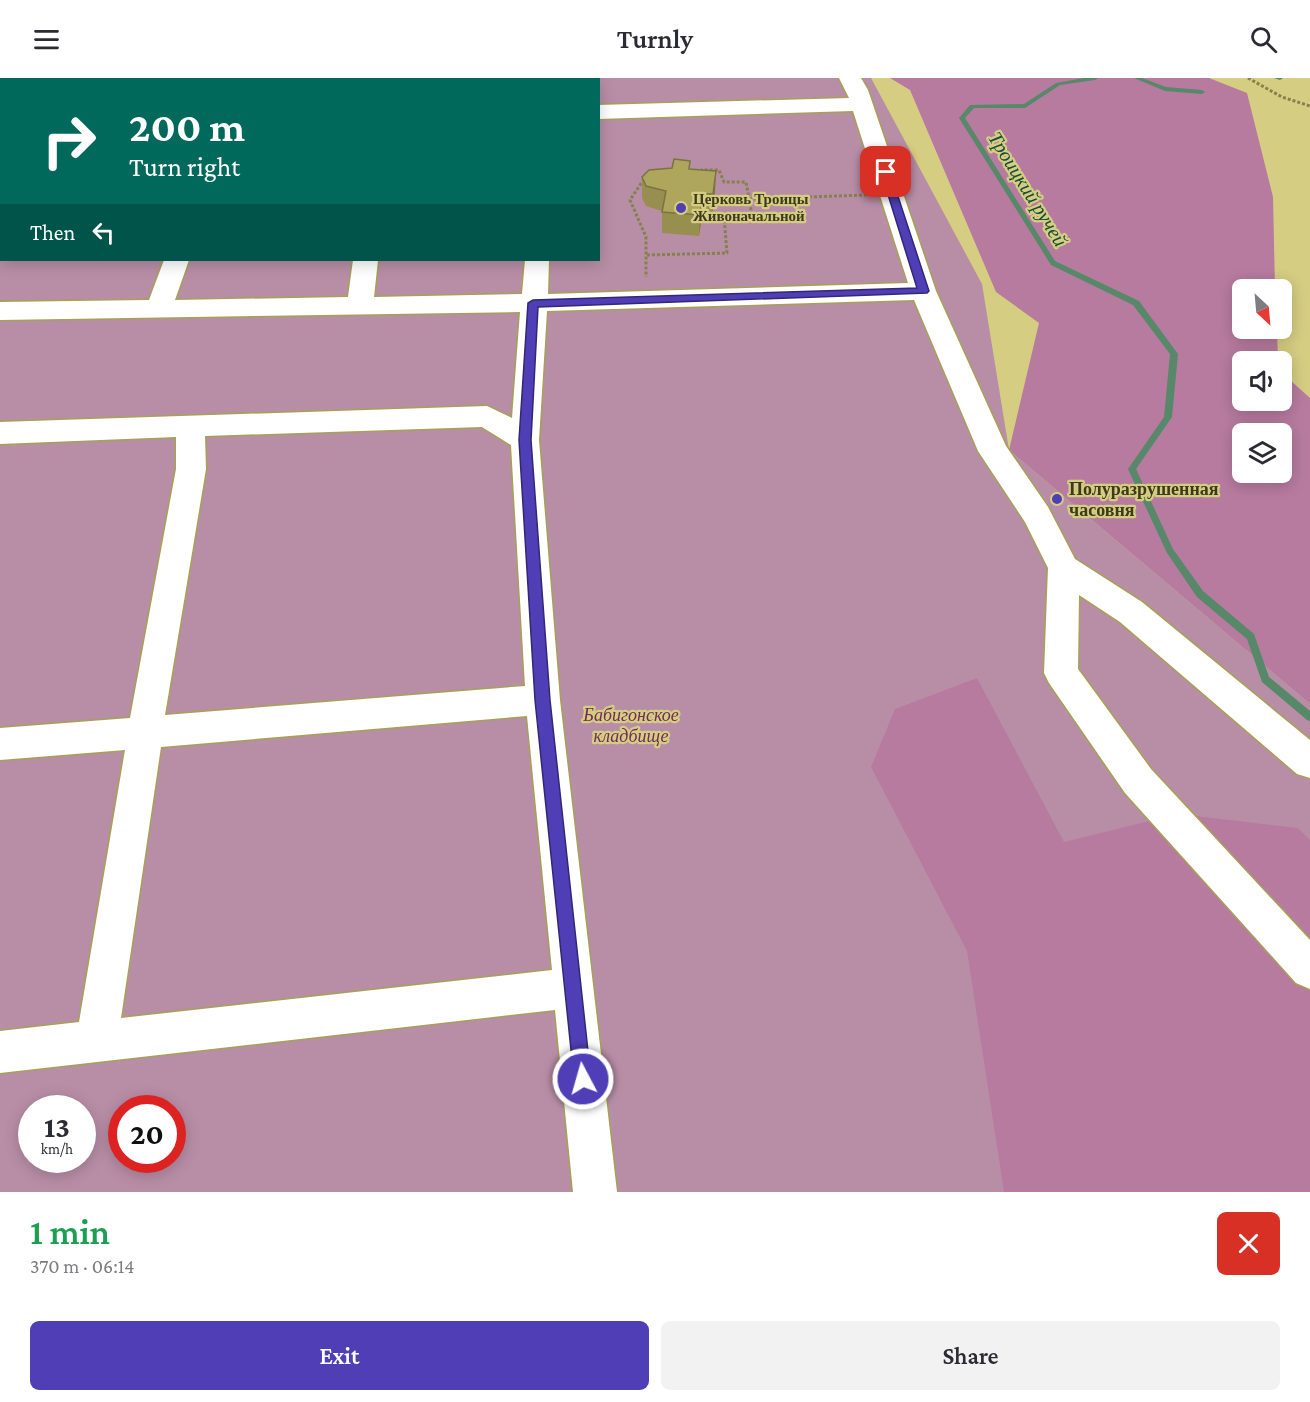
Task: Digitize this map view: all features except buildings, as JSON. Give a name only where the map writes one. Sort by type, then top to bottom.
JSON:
[{"type":"lane","points":[[850,78],[857,90],[894,194],[923,291],[993,451],[1037,515],[1064,568],[1061,674],[1138,781],[1310,969]]},
{"type":"lane","points":[[600,112],[862,104]]},
{"type":"lane","points":[[159,308],[176,261]]},
{"type":"lane","points":[[360,306],[365,261]]},
{"type":"lane","points":[[537,261],[525,440],[543,700],[595,1192]]},
{"type":"lane","points":[[0,311],[533,303],[923,291]]},
{"type":"lane","points":[[0,433],[488,416],[525,440]]},
{"type":"lane","points":[[97,1041],[145,733],[191,469],[190,426]]},
{"type":"lane","points":[[1064,568],[1131,612],[1310,762]]},
{"type":"lane","points":[[0,744],[543,700]]},
{"type":"lane","points":[[0,1052],[573,988]]},
{"type":"path","points":[[1248,78],[1282,97],[1310,106]]},
{"type":"path","points":[[646,300],[646,237],[630,200],[650,170]]},
{"type":"path","points":[[647,255],[727,253],[724,216],[752,214],[746,182],[724,182],[719,170],[696,170]]},
{"type":"path","points":[[749,199],[894,194]]},
{"type":"green space","name":"Бабигонское кладбище","points":[[600,78],[871,78],[982,284],[1009,450],[1310,704],[1310,1192],[0,1192],[0,261],[600,261]]},
{"type":"shaded area","points":[[890,78],[1209,78],[1247,93],[1273,197],[1275,279],[1232,279],[1232,339],[1277,339],[1278,351],[1232,351],[1232,411],[1292,411],[1292,382],[1310,398],[1310,704],[1009,450],[1039,323],[996,292],[910,90]]},
{"type":"shaded area","points":[[977,678],[1064,842],[1178,814],[1298,828],[1310,840],[1310,1192],[1004,1192],[967,951],[871,767],[895,709]]},
{"type":"waterway","name":"Троицкий ручей","points":[[1095,78],[1058,84],[1025,106],[972,106],[962,118],[1053,263],[1136,303],[1174,354],[1168,417],[1132,469],[1170,551],[1200,594],[1251,637],[1265,679],[1310,717]]},
{"type":"waterway","name":"Троицкий ручей","points":[[1137,78],[1165,89],[1202,92]]},
{"type":"place","name":"Церковь Троицы Живоначальной","points":[[681,208]]},
{"type":"place","name":"Полуразрушенная часовня","points":[[1057,499]]},
{"type":"route","points":[[583,1079],[543,700],[525,440],[533,303],[923,291],[886,172]]}]
